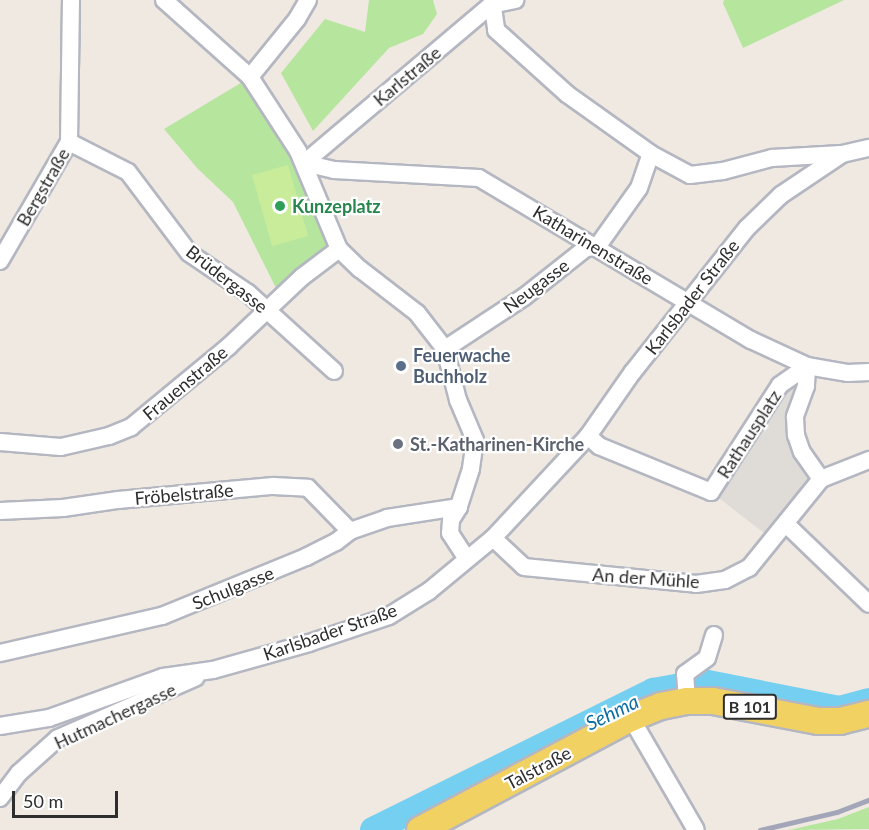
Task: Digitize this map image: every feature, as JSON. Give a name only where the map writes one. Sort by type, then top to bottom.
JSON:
[{"type":"main road","name":"Talstraße","points":[[420,830],[631,718],[661,706],[686,690],[744,706],[818,721],[840,720],[869,714]]},
{"type":"street","name":"Bergstraße","points":[[0,261],[69,142],[71,0]]},
{"type":"street","points":[[165,0],[250,77],[304,163],[339,249],[360,269],[417,313],[445,349],[458,400],[475,440],[471,469],[459,507],[451,520],[450,533],[467,560]]},
{"type":"street","points":[[250,77],[297,19],[308,0]]},
{"type":"street","name":"Karlstraße","points":[[304,163],[491,3],[515,0]]},
{"type":"street","points":[[491,3],[496,30],[567,94],[651,154],[690,175],[723,171],[772,158],[842,154]]},
{"type":"street","name":"Brüdergasse","points":[[69,142],[128,172],[189,253],[248,293],[334,371]]},
{"type":"street","name":"Karlsbader Straße","points":[[0,726],[49,718],[163,677],[213,670],[309,643],[389,616],[429,591],[493,538],[588,436],[688,301],[747,228],[781,195],[842,154],[869,148]]},
{"type":"street","name":"Neugasse","points":[[445,349],[524,297],[586,248],[597,247],[639,188],[651,154]]},
{"type":"street","name":"Katharinenstraße","points":[[304,163],[334,170],[479,178],[751,340],[807,366],[848,373],[869,372]]},
{"type":"street","name":"Frauenstraße","points":[[0,442],[61,447],[109,436],[131,427],[228,347],[302,277],[339,249]]},
{"type":"street","name":"Rathausplatz","points":[[807,366],[806,386],[795,417],[796,435],[802,452],[821,479]]},
{"type":"street","name":"Rathausplatz","points":[[588,436],[599,446],[711,492],[780,385],[807,366]]},
{"type":"street","points":[[821,479],[869,460]]},
{"type":"street","name":"An der Mühle","points":[[493,538],[524,567],[696,584],[726,580],[749,568],[821,479]]},
{"type":"street","name":"Fröbelstraße","points":[[0,511],[63,508],[118,500],[273,486],[308,488],[350,531]]},
{"type":"street","name":"Schulgasse","points":[[0,653],[162,616],[306,557],[336,542],[350,531],[387,518],[459,507]]},
{"type":"street","points":[[786,524],[869,604]]},
{"type":"street","points":[[686,690],[684,674],[707,658],[714,635]]},
{"type":"street","name":"Hutmachergasse","points":[[2,792],[58,738],[213,670]]},
{"type":"street","points":[[631,718],[696,830]]},
{"type":"green space","points":[[369,0],[433,0],[437,14],[423,34],[389,48],[313,131],[281,73],[325,19],[365,32]]},
{"type":"green space","points":[[724,0],[844,0],[743,48],[723,3]]},
{"type":"green space","points":[[244,81],[301,165],[332,243],[277,290],[233,202],[198,169],[164,129]]},
{"type":"green space","name":"Kunzeplatz","points":[[288,165],[308,236],[272,246],[252,175]]},
{"type":"green space","points":[[869,807],[869,829],[789,830],[838,819]]},
{"type":"shaded area","points":[[807,366],[795,418],[821,479],[773,540],[711,492],[780,385]]},
{"type":"waterway","name":"Sehma","points":[[373,830],[653,691],[703,682],[839,709],[869,701]]},
{"type":"railway","points":[[760,830],[837,812],[869,800]]},
{"type":"place","name":"Kunzeplatz","points":[[280,206]]},
{"type":"place","name":"Feuerwache Buchholz","points":[[401,366]]},
{"type":"place","name":"St.-Katharinen-Kirche","points":[[398,444]]}]
